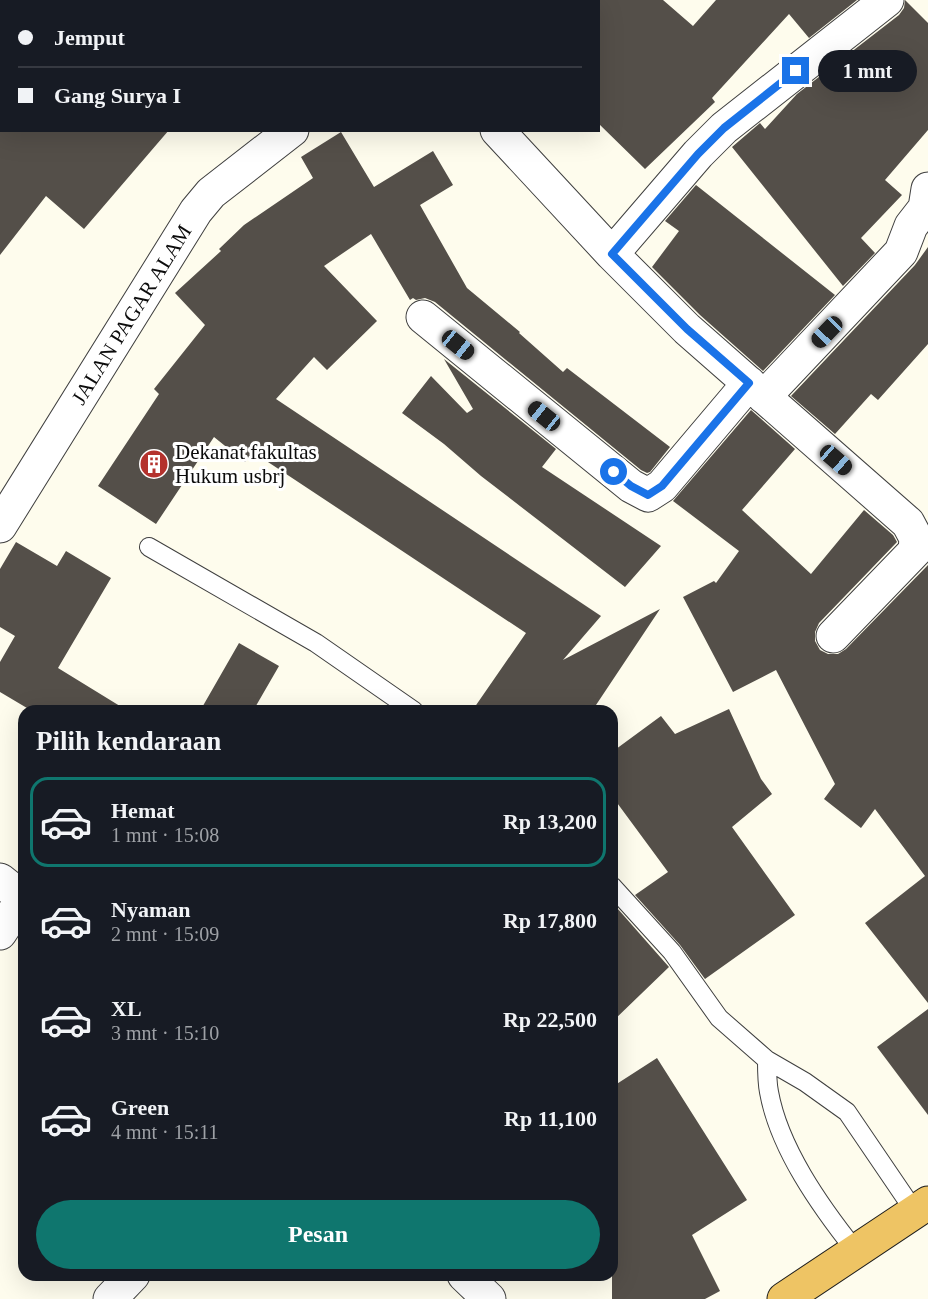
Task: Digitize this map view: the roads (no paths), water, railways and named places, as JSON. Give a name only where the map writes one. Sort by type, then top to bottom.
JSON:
[{"type":"highway","points":[[799,1295],[855,1250],[921,1208]]},
{"type":"street","points":[[612,254],[698,154],[724,128],[887,0]]},
{"type":"street","name":"JALAN PAGAR ALAM","points":[[0,526],[196,211],[211,193],[287,132]]},
{"type":"street","points":[[499,132],[612,254],[687,329],[922,534],[915,551],[833,636]]},
{"type":"street","points":[[423,316],[631,486],[648,495],[662,486],[756,390],[901,252],[911,226],[925,208],[928,189]]},
{"type":"street","points":[[0,880],[18,894]]},
{"type":"street","points":[[0,933],[18,908]]},
{"type":"street","points":[[110,1299],[127,1281]]},
{"type":"street","points":[[470,1281],[489,1299]]},
{"type":"lane","points":[[149,547],[316,643],[405,705]]},
{"type":"lane","points":[[618,893],[672,952],[719,1018],[767,1060],[805,1082],[847,1112],[921,1208]]},
{"type":"lane","points":[[767,1060],[769,1093],[795,1163],[855,1250]]},
{"type":"place","name":"Dekanat fakultas Hukum usbrj","points":[[154,464]]}]
